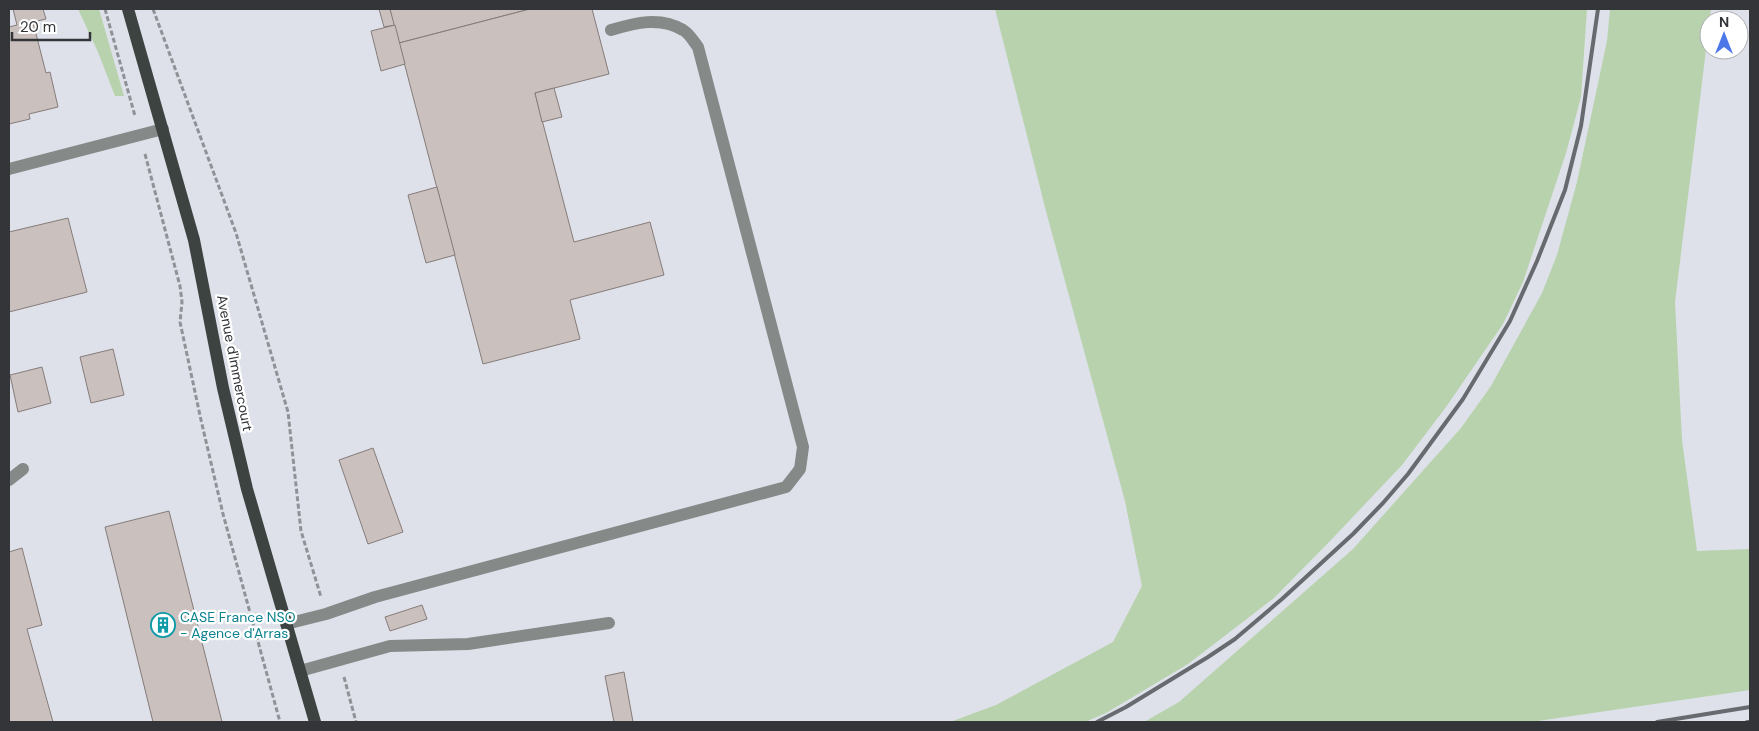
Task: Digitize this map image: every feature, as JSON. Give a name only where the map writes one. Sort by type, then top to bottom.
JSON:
[{"type":"main road","name":"Avenue d'Immercourt","points":[[128,9],[194,240],[223,388],[247,489],[315,722]]},
{"type":"lane","points":[[286,624],[326,614],[384,595],[786,487],[800,469],[803,447],[698,47],[684,30],[661,22],[639,22],[611,30]]},
{"type":"lane","points":[[9,170],[163,129]]},
{"type":"lane","points":[[9,480],[23,469]]},
{"type":"lane","points":[[300,671],[390,646],[468,644],[610,623]]},
{"type":"path","points":[[105,9],[180,286],[182,302],[180,322],[201,420],[223,514],[280,722]]},
{"type":"path","points":[[153,9],[236,233],[286,403],[301,531],[326,614]]},
{"type":"path","points":[[339,660],[356,722]]},
{"type":"green space","points":[[78,9],[99,9],[124,96],[115,96],[98,52]]},
{"type":"green space","points":[[995,9],[1587,9],[1581,97],[1566,153],[1523,282],[1503,324],[1446,407],[1402,465],[1274,598],[1188,664],[1106,713],[1085,722],[950,722],[996,705],[1113,642],[1142,586],[1125,501],[1047,215]]},
{"type":"green space","points":[[1610,9],[1711,9],[1699,10],[1699,60],[1705,60],[1675,302],[1682,440],[1697,551],[1750,549],[1750,690],[1531,722],[1144,722],[1179,702],[1353,549],[1461,428],[1491,386],[1542,293],[1557,255],[1577,182],[1607,41]]},
{"type":"building","points":[[13,9],[43,9],[46,19],[33,22],[46,73],[50,72],[58,107],[29,114],[30,119],[9,124],[9,27],[17,25]]},
{"type":"building","points":[[379,9],[390,9],[395,25],[384,27]]},
{"type":"building","points":[[390,9],[530,9],[399,43]]},
{"type":"building","points":[[530,9],[592,9],[609,74],[535,93],[574,242],[650,222],[664,275],[570,300],[580,339],[483,364],[399,43]]},
{"type":"building","points":[[395,25],[405,64],[381,71],[371,31]]},
{"type":"building","points":[[554,88],[562,117],[542,122],[535,93]]},
{"type":"building","points":[[437,187],[455,255],[426,263],[408,195]]},
{"type":"building","points":[[68,218],[87,292],[9,312],[9,232]]},
{"type":"building","points":[[113,349],[124,395],[91,403],[80,357]]},
{"type":"building","points":[[42,367],[51,403],[18,412],[10,375]]},
{"type":"building","points":[[373,448],[403,532],[368,544],[339,460]]},
{"type":"building","name":"CASE France NSO - Agence d'Arras","points":[[169,511],[222,722],[153,722],[105,527]]},
{"type":"building","points":[[22,548],[42,625],[27,629],[53,722],[9,722],[9,552]]},
{"type":"building","points":[[422,605],[427,619],[390,631],[385,617]]},
{"type":"building","points":[[624,672],[633,722],[614,722],[605,676]]},
{"type":"railway","points":[[1097,722],[1126,707],[1208,657],[1235,639],[1282,599],[1353,534],[1383,503],[1408,474],[1463,399],[1510,321],[1537,261],[1565,190],[1581,126],[1598,9]]},
{"type":"railway","points":[[1657,722],[1750,707]]},
{"type":"place","name":"CASE France NSO - Agence d'Arras","points":[[163,625]]}]
